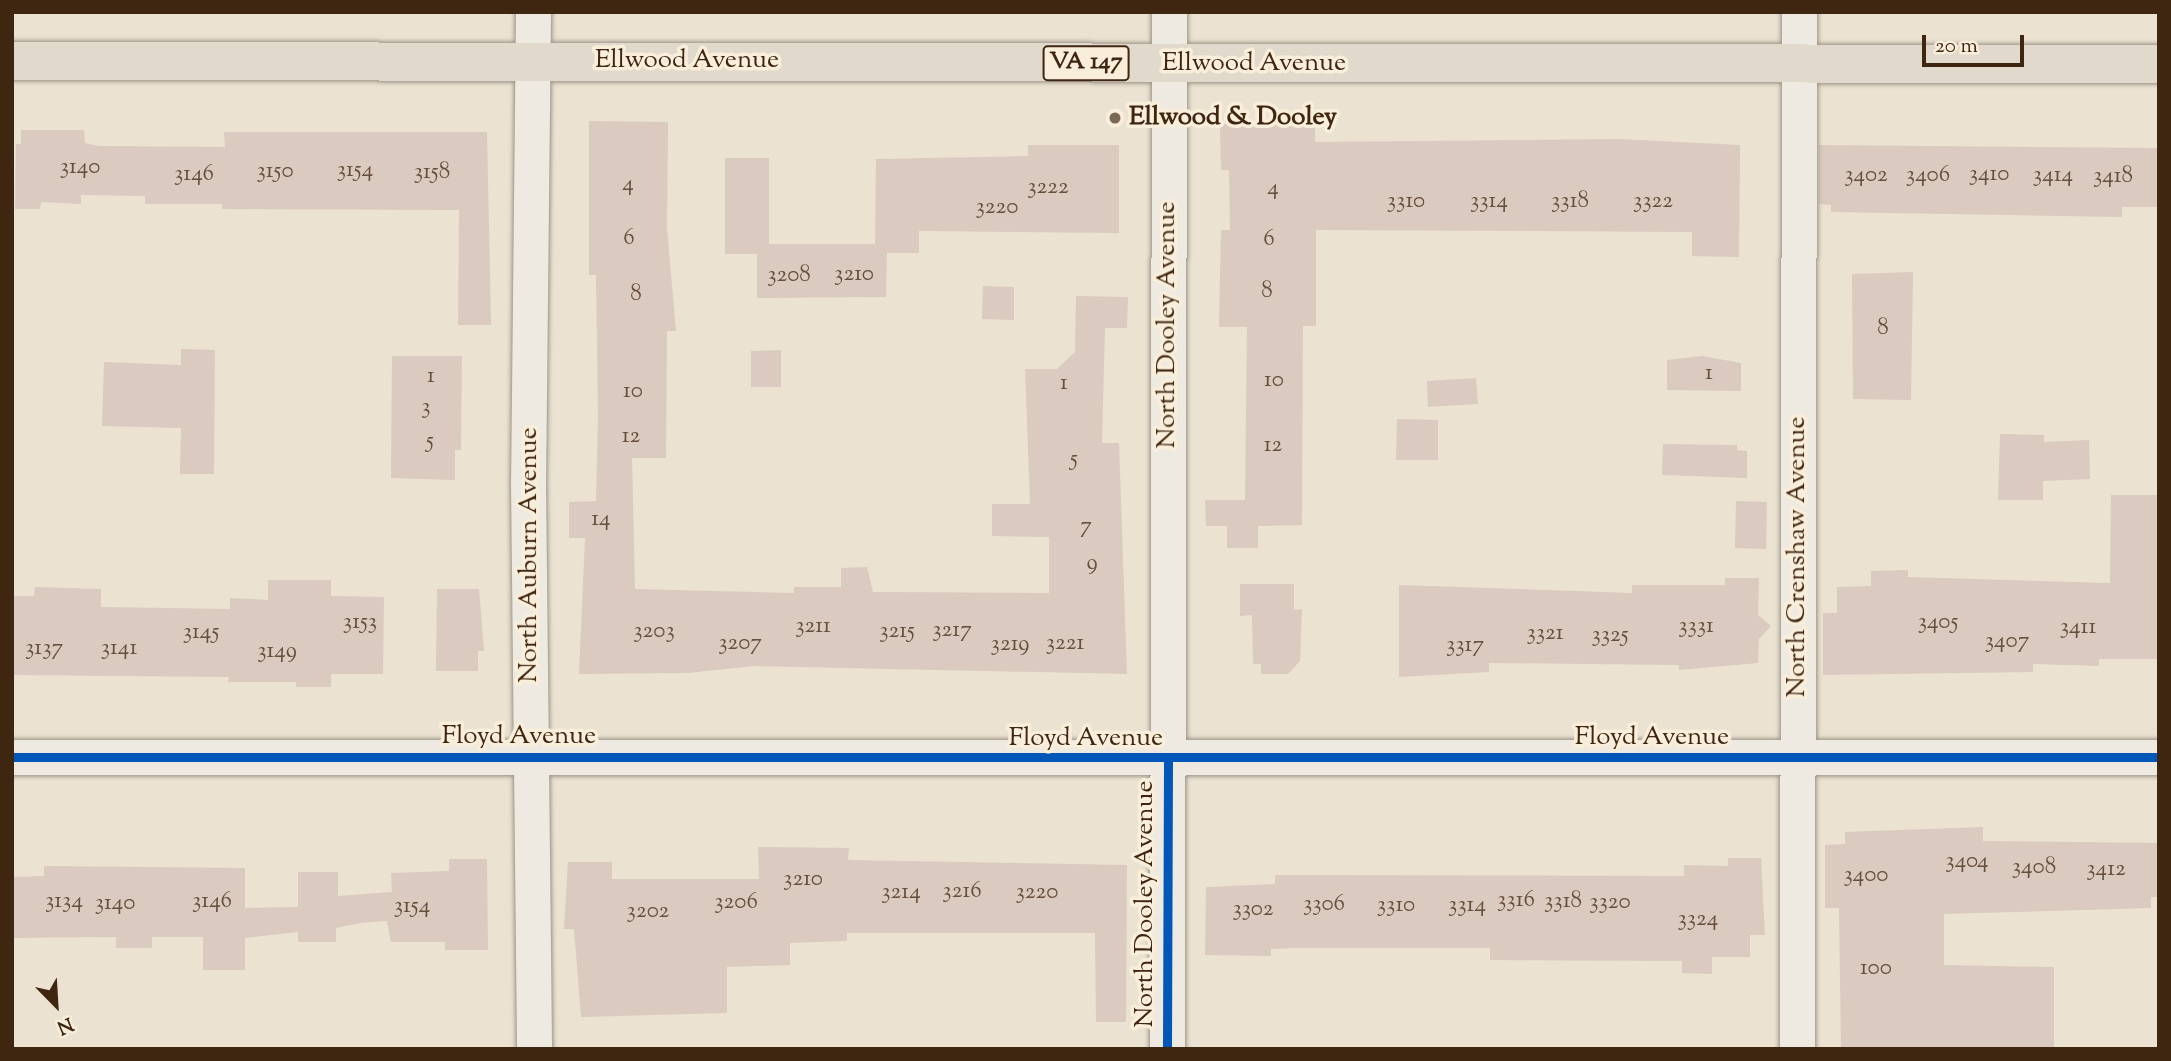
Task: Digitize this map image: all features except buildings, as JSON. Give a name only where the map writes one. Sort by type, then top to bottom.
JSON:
[{"type":"main road","name":"Ellwood Avenue","points":[[12,61],[2159,64]]},
{"type":"street","name":"North Auburn Avenue","points":[[533,12],[531,758],[534,1049]]},
{"type":"street","name":"North Dooley Avenue","points":[[1167,1049],[1169,12]]},
{"type":"street","name":"North Crenshaw Avenue","points":[[1797,1049],[1799,12]]},
{"type":"street","name":"Floyd Avenue","points":[[12,757],[1168,760],[2159,757]]},
{"type":"cycle path","points":[[12,757],[2159,757]]},
{"type":"cycle path","points":[[1167,1049],[1168,760]]},
{"type":"place","name":"Ellwood & Dooley","points":[[1115,118]]}]
